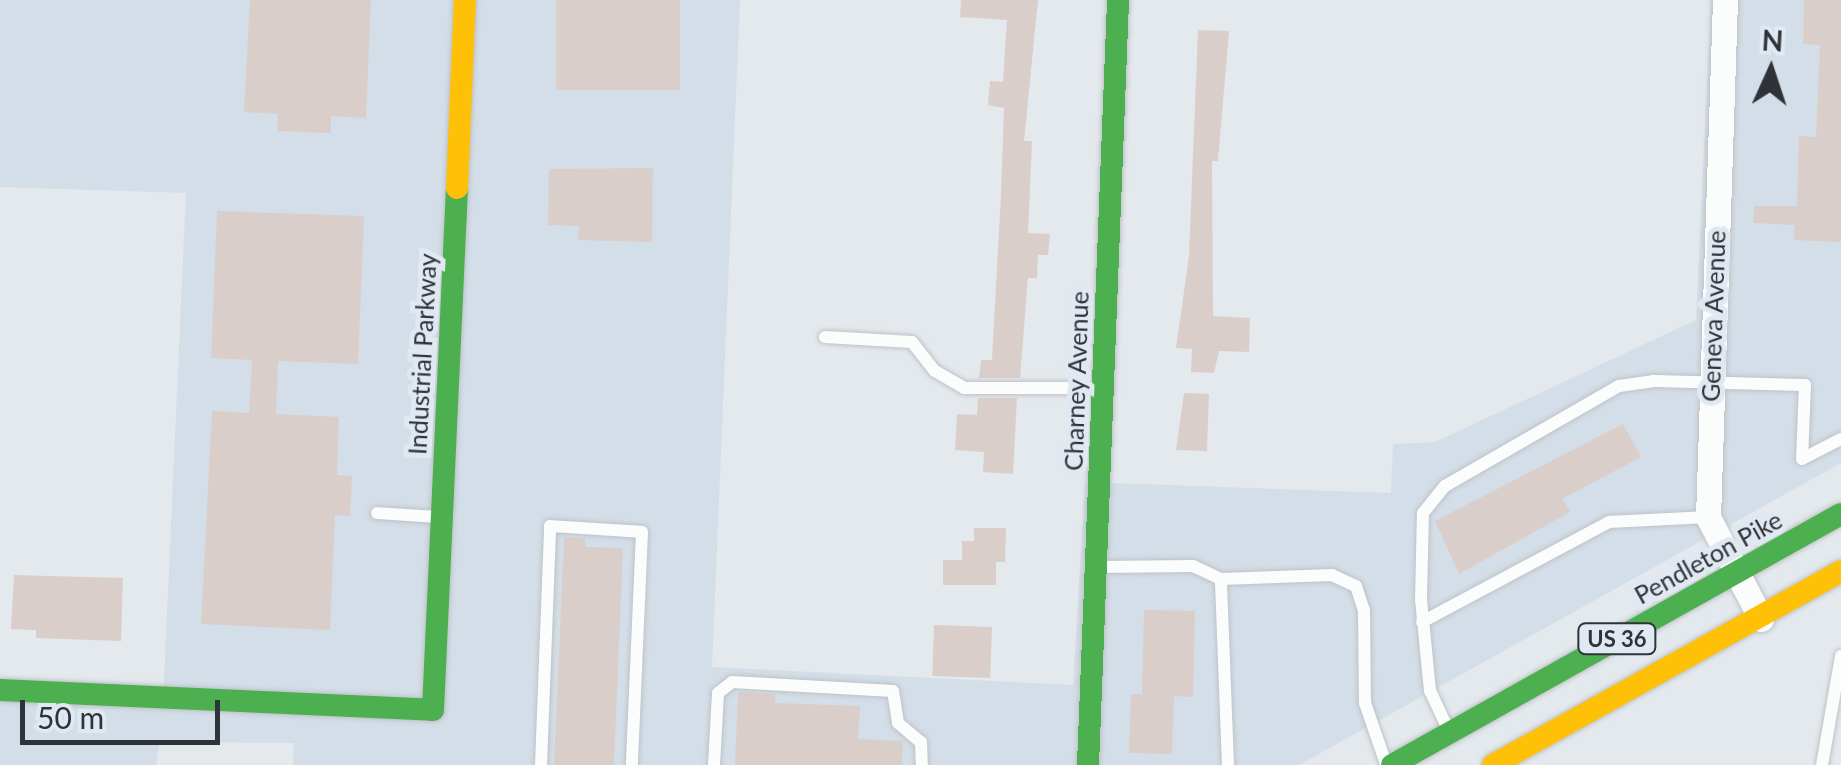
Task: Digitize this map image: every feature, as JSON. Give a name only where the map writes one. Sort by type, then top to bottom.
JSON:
[{"type":"street","name":"Industrial Parkway","points":[[0,690],[432,710],[465,0]]},
{"type":"street","name":"Charney Avenue","points":[[1088,765],[1118,0]]},
{"type":"street","name":"Geneva Avenue","points":[[1725,0],[1708,517],[1760,619]]},
{"type":"street","name":"Pendleton Pike","points":[[1389,765],[1841,514]]},
{"type":"street","name":"US 36","points":[[1493,765],[1839,576]]},
{"type":"lane","points":[[825,337],[912,342],[935,371],[964,388],[1103,388]]},
{"type":"lane","points":[[1450,733],[1430,691],[1422,622],[1420,528],[1430,498],[1618,386],[1710,380],[1806,386],[1802,459],[1841,439]]},
{"type":"lane","points":[[377,513],[442,517]]},
{"type":"lane","points":[[1422,622],[1609,522],[1708,517]]},
{"type":"lane","points":[[541,765],[550,526],[642,532],[632,765]]},
{"type":"lane","points":[[1096,567],[1193,566],[1221,580],[1332,575],[1356,586],[1364,610],[1365,702],[1389,765]]},
{"type":"lane","points":[[1221,580],[1228,765]]},
{"type":"lane","points":[[1822,765],[1841,656]]},
{"type":"lane","points":[[714,765],[718,693],[732,682],[893,691],[898,723],[921,742],[922,765]]},
{"type":"shaded area","points":[[0,0],[740,0],[712,667],[1073,685],[1085,482],[1391,493],[1393,444],[1435,442],[1696,320],[1711,0],[1841,0],[1841,463],[1299,765],[293,765],[294,743],[160,742],[156,765],[0,765],[0,696],[163,702],[186,193],[0,187]]},
{"type":"building","points":[[250,0],[371,0],[366,118],[331,116],[331,133],[277,131],[278,114],[244,112]]},
{"type":"building","points":[[556,0],[680,0],[680,90],[556,90]]},
{"type":"building","points":[[961,0],[1038,0],[1024,141],[1032,141],[1028,233],[1050,234],[1048,255],[1038,255],[1037,278],[1028,278],[1020,378],[979,378],[981,360],[992,360],[1004,108],[988,105],[990,81],[1003,82],[1007,20],[960,17]]},
{"type":"building","points":[[1804,0],[1841,0],[1841,242],[1794,240],[1795,225],[1753,223],[1754,206],[1797,206],[1799,136],[1816,137],[1820,45],[1803,44]]},
{"type":"building","points":[[1198,30],[1229,31],[1218,161],[1212,161],[1213,316],[1250,318],[1249,352],[1219,351],[1214,373],[1191,372],[1192,349],[1176,348],[1189,256]]},
{"type":"building","points":[[653,168],[652,242],[578,240],[579,226],[548,225],[549,169]]},
{"type":"building","points":[[217,211],[364,216],[358,364],[278,361],[276,414],[339,417],[337,475],[352,476],[350,516],[335,515],[330,630],[201,624],[212,411],[249,413],[252,360],[211,358]]},
{"type":"building","points":[[1184,393],[1209,394],[1207,451],[1176,450]]},
{"type":"building","points":[[978,398],[1017,398],[1013,474],[983,472],[984,452],[955,450],[957,414],[977,415]]},
{"type":"building","points":[[1623,424],[1641,457],[1562,499],[1570,512],[1459,574],[1435,521]]},
{"type":"building","points":[[974,528],[1006,528],[1005,562],[996,562],[996,585],[943,585],[943,560],[962,560],[962,541],[974,541]]},
{"type":"building","points":[[564,537],[585,538],[585,547],[623,548],[614,765],[554,765]]},
{"type":"building","points":[[14,575],[123,578],[121,641],[36,638],[36,630],[11,629]]},
{"type":"building","points":[[1144,610],[1195,611],[1193,697],[1174,696],[1172,754],[1129,753],[1131,694],[1142,694]]},
{"type":"building","points":[[934,625],[992,627],[990,678],[932,676]]},
{"type":"building","points":[[738,692],[775,694],[775,703],[860,706],[858,739],[903,741],[902,765],[735,765]]},
{"type":"traffic: fast","points":[[1088,765],[1118,0]]},
{"type":"traffic: fast","points":[[0,690],[433,710],[457,188]]},
{"type":"traffic: fast","points":[[1392,765],[1841,514]]},
{"type":"traffic: slow","points":[[457,188],[465,0]]},
{"type":"traffic: slow","points":[[1493,765],[1841,571]]}]
